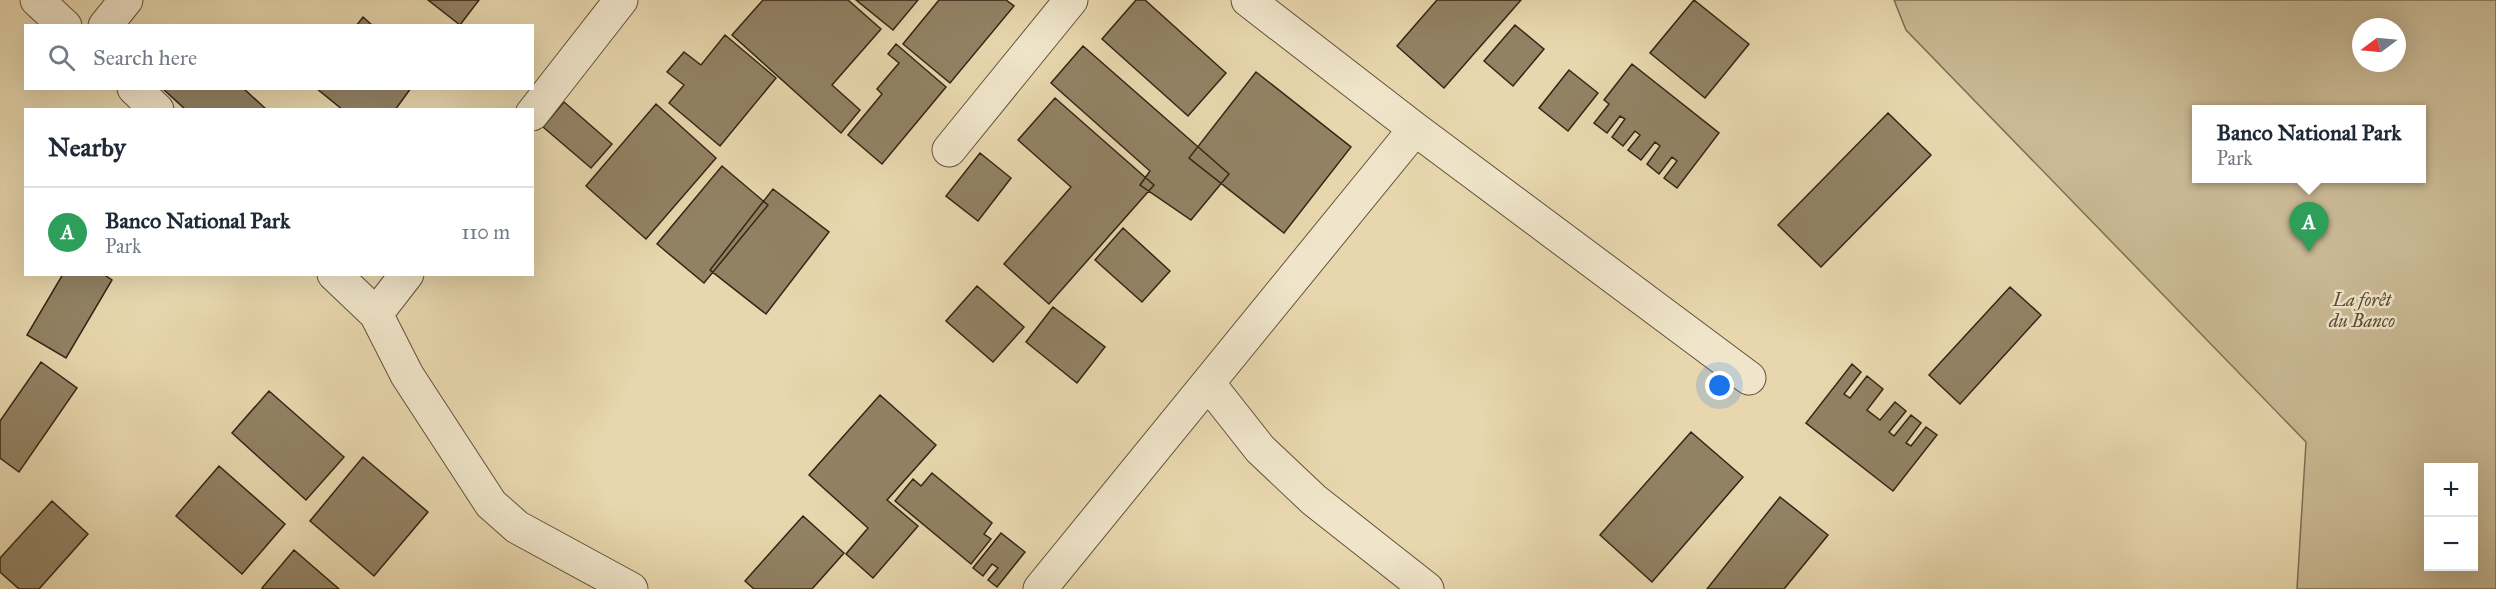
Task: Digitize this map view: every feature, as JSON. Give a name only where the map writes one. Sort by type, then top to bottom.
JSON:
[{"type":"street","points":[[37,0],[63,24]]},
{"type":"street","points":[[107,24],[126,0]]},
{"type":"street","points":[[534,111],[621,0]]},
{"type":"street","points":[[948,150],[1071,0]]},
{"type":"street","points":[[1248,0],[1415,129],[1749,378]]},
{"type":"street","points":[[136,90],[155,108]]},
{"type":"street","points":[[1040,589],[1415,129]]},
{"type":"street","points":[[336,276],[376,314],[407,375],[491,504],[517,527],[631,589]]},
{"type":"street","points":[[376,314],[405,276]]},
{"type":"street","points":[[1208,383],[1260,449],[1306,493],[1427,589]]},
{"type":"green space","name":"La forêt du Banco","points":[[1894,0],[2496,0],[2496,589],[2297,589],[2306,442],[1906,30]]},
{"type":"building","points":[[428,0],[479,0],[459,24]]},
{"type":"building","points":[[763,0],[848,0],[881,29],[832,85],[860,110],[841,133],[732,35]]},
{"type":"building","points":[[856,0],[918,0],[893,30]]},
{"type":"building","points":[[939,0],[1006,0],[1014,6],[950,83],[903,44]]},
{"type":"building","points":[[1136,0],[1145,0],[1226,73],[1188,116],[1102,39]]},
{"type":"building","points":[[1437,0],[1521,0],[1444,88],[1397,46]]},
{"type":"building","points":[[1694,0],[1749,44],[1705,98],[1650,53]]},
{"type":"building","points":[[363,17],[371,24],[358,24]]},
{"type":"building","points":[[1515,25],[1544,49],[1513,86],[1484,61]]},
{"type":"building","points":[[725,35],[776,78],[720,146],[669,103],[684,85],[667,72],[684,52],[701,65]]},
{"type":"building","points":[[896,44],[946,87],[882,164],[848,135],[882,94],[877,89],[899,63],[888,54]]},
{"type":"building","points":[[1083,46],[1229,174],[1191,220],[1140,185],[1150,171],[1051,83]]},
{"type":"building","points":[[1632,64],[1719,133],[1677,188],[1664,178],[1677,161],[1672,157],[1659,174],[1647,164],[1660,146],[1655,142],[1641,160],[1628,150],[1640,135],[1635,131],[1623,146],[1612,137],[1625,119],[1620,116],[1607,133],[1594,123],[1609,104],[1604,100]]},
{"type":"building","points":[[1569,70],[1598,93],[1568,131],[1539,108]]},
{"type":"building","points":[[1256,72],[1351,147],[1284,233],[1189,158]]},
{"type":"building","points":[[164,90],[245,90],[265,108],[184,108]]},
{"type":"building","points":[[318,90],[410,90],[396,108],[341,108]]},
{"type":"building","points":[[1055,98],[1154,185],[1049,304],[1004,264],[1071,187],[1018,140]]},
{"type":"building","points":[[564,102],[612,144],[591,168],[543,127]]},
{"type":"building","points":[[656,104],[716,158],[646,239],[586,186]]},
{"type":"building","points":[[1888,113],[1931,155],[1821,267],[1778,225]]},
{"type":"building","points":[[980,153],[1011,178],[978,221],[946,196]]},
{"type":"building","points":[[722,166],[768,205],[704,283],[657,244]]},
{"type":"building","points":[[773,189],[829,232],[766,314],[710,270]]},
{"type":"building","points":[[1123,228],[1170,271],[1142,302],[1095,260]]},
{"type":"building","points":[[62,276],[106,276],[112,280],[66,358],[27,335]]},
{"type":"building","points":[[977,286],[1024,327],[993,362],[946,321]]},
{"type":"building","points":[[2010,287],[2041,315],[1960,404],[1929,375]]},
{"type":"building","points":[[1053,307],[1105,347],[1077,383],[1026,342]]},
{"type":"building","points":[[41,362],[77,388],[19,472],[0,458],[0,421]]},
{"type":"building","points":[[1852,364],[1861,372],[1844,394],[1850,398],[1867,376],[1883,389],[1867,410],[1880,420],[1895,402],[1906,411],[1889,432],[1894,436],[1911,415],[1921,423],[1906,443],[1911,446],[1926,427],[1937,435],[1893,491],[1806,423]]},
{"type":"building","points":[[269,391],[344,457],[306,500],[232,433]]},
{"type":"building","points":[[880,395],[936,445],[887,500],[918,526],[873,578],[846,554],[868,528],[809,475]]},
{"type":"building","points":[[1691,432],[1743,477],[1652,582],[1600,535]]},
{"type":"building","points":[[363,457],[428,512],[374,576],[310,521]]},
{"type":"building","points":[[219,466],[285,524],[242,574],[176,516]]},
{"type":"building","points":[[932,473],[992,523],[984,534],[991,539],[971,564],[895,501],[913,479],[921,486]]},
{"type":"building","points":[[1780,497],[1828,535],[1784,589],[1707,589]]},
{"type":"building","points":[[52,501],[88,534],[39,589],[19,589],[0,572],[0,558]]},
{"type":"building","points":[[803,516],[844,553],[812,589],[754,589],[745,581]]},
{"type":"building","points":[[1001,533],[1025,552],[997,587],[988,580],[998,568],[992,564],[983,576],[973,568]]},
{"type":"building","points":[[294,550],[339,589],[262,588]]},
{"type":"place","name":"Banco National Park","points":[[2309,252]]}]
